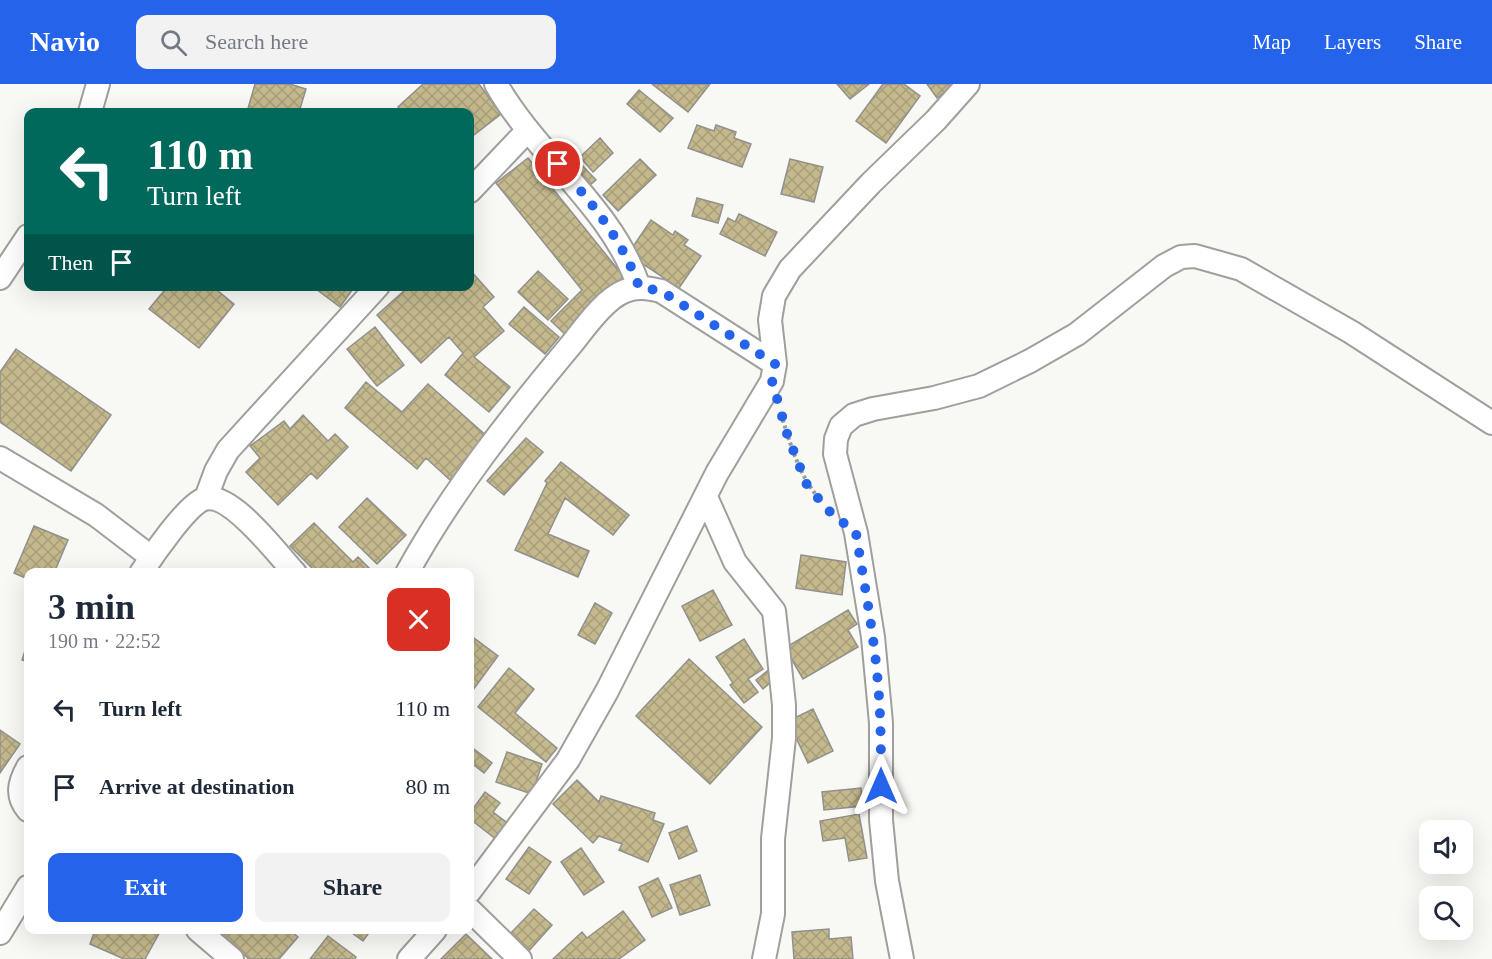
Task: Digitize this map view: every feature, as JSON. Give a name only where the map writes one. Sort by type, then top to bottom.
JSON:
[{"type":"street","points":[[91,108],[98,84]]},
{"type":"street","points":[[496,84],[528,129],[615,236],[631,263],[639,287]]},
{"type":"street","points":[[474,886],[568,760],[607,691],[717,473],[774,372],[770,320],[774,296],[790,269],[871,183],[936,120],[968,84]]},
{"type":"street","points":[[474,187],[528,129]]},
{"type":"street","points":[[0,278],[24,242]]},
{"type":"street","points":[[902,959],[887,881],[881,820],[881,723],[873,637],[856,533],[835,454],[836,439],[841,426],[854,415],[873,409],[934,398],[979,386],[1030,361],[1077,334],[1164,266],[1181,257],[1196,256],[1240,269],[1351,332],[1492,423]]},
{"type":"street","points":[[410,568],[431,530],[547,373],[601,309],[623,291],[639,287],[661,291],[774,372]]},
{"type":"street","points":[[206,498],[216,471],[228,450],[373,291]]},
{"type":"street","points":[[0,458],[96,515],[146,565],[194,504],[206,498],[220,501],[240,513],[290,568]]},
{"type":"street","points":[[706,496],[735,562],[774,610],[784,738],[773,839],[772,914],[764,959]]},
{"type":"street","points":[[16,803],[20,782],[24,775]]},
{"type":"street","points":[[0,933],[24,894]]},
{"type":"street","points":[[474,914],[520,959]]},
{"type":"street","points":[[203,934],[232,959]]},
{"type":"street","points":[[409,959],[431,934]]},
{"type":"path","points":[[774,372],[798,466],[807,485],[822,502]]},
{"type":"building","points":[[255,84],[290,84],[306,89],[300,108],[248,108]]},
{"type":"building","points":[[423,84],[479,84],[501,114],[474,135],[474,108],[398,107]]},
{"type":"building","points":[[652,84],[710,84],[688,112]]},
{"type":"building","points":[[837,84],[869,84],[850,99]]},
{"type":"building","points":[[883,84],[904,84],[920,96],[886,143],[856,121]]},
{"type":"building","points":[[927,84],[949,84],[951,87],[937,98]]},
{"type":"building","points":[[639,90],[673,118],[660,132],[627,104]]},
{"type":"building","points":[[697,125],[714,131],[716,125],[736,132],[734,138],[751,144],[742,167],[688,148]]},
{"type":"building","points":[[600,138],[613,153],[593,172],[580,157]]},
{"type":"building","points":[[528,158],[624,277],[567,336],[551,321],[582,290],[496,183]]},
{"type":"building","points":[[575,158],[596,180],[584,190],[564,169]]},
{"type":"building","points":[[640,159],[656,175],[618,211],[603,195]]},
{"type":"building","points":[[790,159],[823,167],[814,202],[781,194]]},
{"type":"building","points":[[697,198],[723,205],[718,223],[692,216]]},
{"type":"building","points":[[739,214],[777,232],[765,256],[720,234],[728,218],[735,222]]},
{"type":"building","points":[[651,220],[673,235],[675,231],[688,240],[684,245],[701,256],[679,288],[628,254]]},
{"type":"building","points":[[538,271],[568,299],[548,320],[518,292]]},
{"type":"building","points":[[474,274],[494,297],[483,307],[504,331],[474,357],[510,387],[489,412],[445,375],[463,353],[449,337],[421,363],[377,315],[404,291],[474,291]]},
{"type":"building","points":[[164,291],[218,291],[234,304],[199,348],[149,309]]},
{"type":"building","points":[[319,291],[351,291],[340,307]]},
{"type":"building","points":[[524,307],[559,337],[545,354],[509,324]]},
{"type":"building","points":[[375,327],[404,365],[377,386],[347,349]]},
{"type":"building","points":[[16,349],[111,415],[71,471],[0,422],[0,372]]},
{"type":"building","points":[[366,382],[402,412],[428,384],[489,438],[450,480],[426,458],[417,469],[345,408]]},
{"type":"building","points":[[303,415],[328,441],[335,434],[348,447],[317,479],[311,473],[278,505],[246,472],[260,458],[250,446],[284,421],[290,429]]},
{"type":"building","points":[[526,438],[543,452],[504,495],[487,481]]},
{"type":"building","points":[[561,462],[629,515],[613,535],[565,498],[548,534],[589,551],[578,577],[515,550],[547,483],[545,481]]},
{"type":"building","points":[[367,498],[406,535],[377,564],[339,527]]},
{"type":"building","points":[[314,523],[353,562],[358,557],[369,568],[312,568],[290,546]]},
{"type":"building","points":[[34,526],[68,540],[56,568],[24,568],[24,577],[14,573]]},
{"type":"building","points":[[801,555],[846,562],[842,595],[796,588]]},
{"type":"building","points":[[713,590],[732,625],[700,641],[682,606]]},
{"type":"building","points":[[595,603],[612,613],[595,644],[578,635]]},
{"type":"building","points":[[848,610],[857,624],[848,630],[858,647],[803,679],[785,648]]},
{"type":"building","points":[[474,638],[498,656],[474,689]]},
{"type":"building","points":[[744,639],[763,669],[748,679],[758,692],[744,703],[730,685],[733,683],[716,657]]},
{"type":"building","points":[[689,659],[762,727],[710,784],[636,716]]},
{"type":"building","points":[[509,668],[534,689],[515,713],[557,748],[546,762],[478,707]]},
{"type":"building","points":[[771,668],[778,676],[763,689],[756,680]]},
{"type":"building","points":[[813,709],[833,751],[808,763],[788,721]]},
{"type":"building","points":[[0,730],[20,744],[0,773]]},
{"type":"building","points":[[474,749],[492,763],[484,773],[474,765]]},
{"type":"building","points":[[507,752],[542,764],[532,794],[496,782]]},
{"type":"building","points":[[577,780],[599,802],[601,796],[655,813],[653,820],[664,824],[648,862],[619,850],[622,844],[599,836],[593,843],[553,804]]},
{"type":"building","points":[[861,788],[863,806],[824,810],[822,792]]},
{"type":"building","points":[[485,792],[500,803],[493,812],[514,828],[502,844],[474,822],[474,807]]},
{"type":"building","points":[[859,814],[867,858],[849,861],[845,838],[823,841],[820,821]]},
{"type":"building","points":[[687,826],[697,851],[679,859],[669,833]]},
{"type":"building","points":[[529,847],[551,862],[529,894],[506,879]]},
{"type":"building","points":[[581,848],[604,882],[584,895],[561,862]]},
{"type":"building","points":[[700,875],[710,905],[680,915],[670,885]]},
{"type":"building","points":[[658,878],[672,908],[652,917],[639,887]]},
{"type":"building","points":[[534,909],[552,925],[527,953],[508,936]]},
{"type":"building","points":[[623,911],[645,940],[619,959],[553,959],[582,932],[587,938]]},
{"type":"building","points":[[829,929],[829,939],[851,937],[853,959],[794,959],[792,932]]},
{"type":"building","points":[[94,934],[159,934],[145,959],[124,959],[90,944]]},
{"type":"building","points":[[225,934],[295,934],[298,937],[279,959],[249,959],[223,936]]},
{"type":"building","points":[[353,934],[368,934],[363,941]]},
{"type":"building","points":[[466,934],[492,959],[441,959]]},
{"type":"building","points":[[328,936],[356,957],[355,959],[310,959]]},
{"type":"route","points":[[558,164],[615,236],[631,263],[639,287],[661,291],[775,364],[772,381],[788,437],[807,485],[829,511],[856,533],[873,637],[878,684],[881,723],[881,786]]}]
